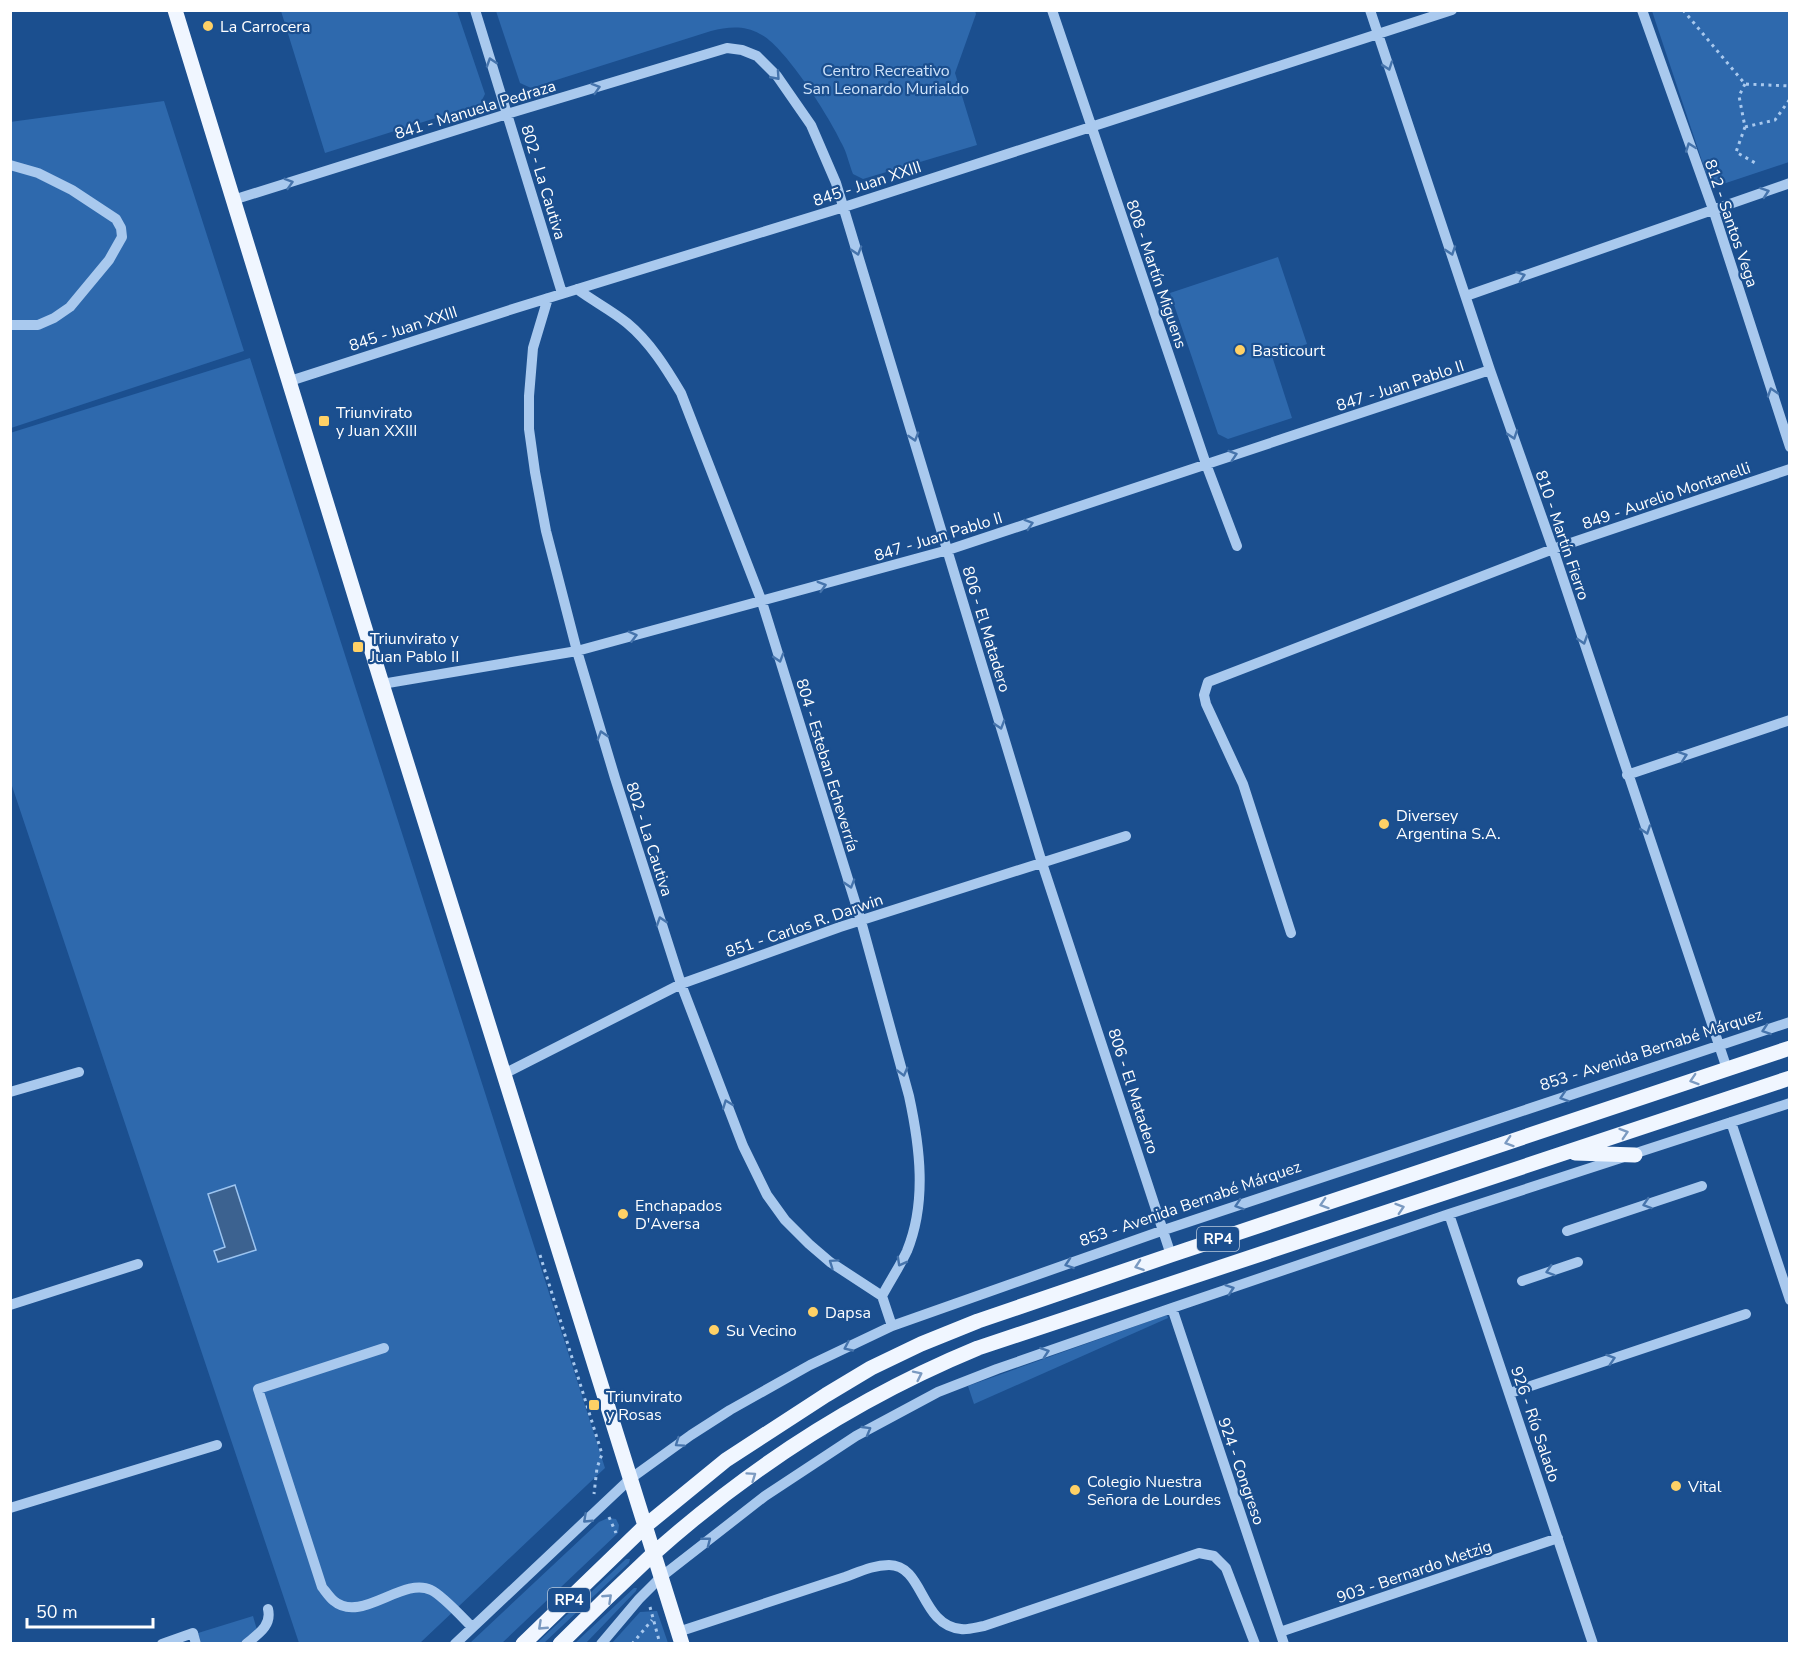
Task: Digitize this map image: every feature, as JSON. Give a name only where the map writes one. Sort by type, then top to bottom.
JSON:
[{"type":"main road","points":[[175,10],[382,684],[680,1638]]},
{"type":"main road","name":"RP4","points":[[523,1644],[644,1527],[726,1460],[779,1424],[872,1368],[921,1344],[978,1321],[1171,1255],[1790,1048]]},
{"type":"main road","name":"RP4","points":[[560,1644],[653,1554],[737,1486],[820,1429],[910,1378],[978,1348],[1790,1078]]},
{"type":"main road","points":[[1566,1152],[1635,1155]]},
{"type":"street","name":"802 - La Cautiva","points":[[475,10],[562,293]]},
{"type":"street","name":"808 - Martín Miguens","points":[[1052,10],[1206,464],[1237,546]]},
{"type":"street","name":"810 - Martín Fierro","points":[[1370,10],[1727,1069]]},
{"type":"street","name":"845 - Juan XXIII","points":[[290,381],[562,293],[844,207],[1452,10]]},
{"type":"street","name":"812 - Santos Vega","points":[[1642,10],[1713,209],[1790,447]]},
{"type":"street","name":"841 - Manuela Pedraza","points":[[233,200],[727,48]]},
{"type":"street","name":"806 - El Matadero","points":[[727,48],[742,50],[757,56],[777,76],[811,125],[836,183],[1042,863],[1171,1255]]},
{"type":"street","points":[[10,165],[38,173],[72,190],[108,213],[116,219],[121,228],[122,237],[109,260],[69,307],[54,318],[38,325],[10,325]]},
{"type":"street","points":[[1466,296],[1790,183]]},
{"type":"street","name":"804 - Esteban Echeverría","points":[[577,289],[628,324],[642,337],[669,372],[681,393],[762,602],[861,921],[909,1096],[920,1166],[917,1213],[912,1235],[906,1253],[882,1296]]},
{"type":"street","name":"802 - La Cautiva","points":[[548,298],[530,368],[529,429],[546,531],[577,651],[681,984],[743,1146],[767,1195],[785,1220],[809,1244],[830,1262],[882,1296]]},
{"type":"street","name":"847 - Juan Pablo II","points":[[382,684],[577,651],[948,550],[1490,370]]},
{"type":"street","name":"849 - Aurelio Montanelli","points":[[1291,933],[1243,784],[1206,704],[1204,695],[1208,682],[1553,549],[1790,469]]},
{"type":"street","points":[[1627,775],[1790,720]]},
{"type":"street","name":"851 - Carlos R. Darwin","points":[[504,1074],[681,984],[861,921],[1126,836]]},
{"type":"street","name":"853 - Avenida Bernabé Márquez","points":[[455,1644],[630,1479],[691,1434],[810,1365],[892,1326],[1164,1230],[1790,1022]]},
{"type":"street","points":[[10,1092],[79,1072]]},
{"type":"street","points":[[601,1644],[661,1577],[765,1496],[856,1436],[938,1392],[996,1368],[1449,1214],[1790,1103]]},
{"type":"street","points":[[1731,1122],[1790,1300]]},
{"type":"street","points":[[1567,1231],[1702,1186]]},
{"type":"street","name":"926 - Río Salado","points":[[1449,1214],[1593,1644]]},
{"type":"street","points":[[1522,1281],[1578,1262]]},
{"type":"street","points":[[10,1305],[138,1264]]},
{"type":"street","points":[[882,1296],[892,1326]]},
{"type":"street","name":"924 - Congreso","points":[[1172,1308],[1284,1644]]},
{"type":"street","points":[[1510,1393],[1746,1314]]},
{"type":"street","points":[[384,1348],[258,1389],[322,1587],[335,1602],[351,1608],[369,1604],[414,1587],[431,1589],[472,1627]]},
{"type":"street","points":[[10,1508],[217,1445]]},
{"type":"street","name":"903 - Bernardo Metzig","points":[[1280,1632],[1558,1538]]},
{"type":"street","points":[[680,1638],[872,1566],[892,1564],[913,1578],[935,1617],[960,1629],[972,1628],[1016,1615],[1199,1554],[1214,1556],[1226,1568],[1255,1644]]},
{"type":"street","points":[[246,1644],[268,1624],[270,1617],[268,1610]]},
{"type":"street","points":[[162,1644],[193,1634],[196,1644]]},
{"type":"path","points":[[1683,10],[1745,84],[1790,86]]},
{"type":"path","points":[[1745,84],[1739,96],[1745,127],[1736,152],[1757,164]]},
{"type":"path","points":[[1745,127],[1775,120],[1790,99]]},
{"type":"path","points":[[540,1255],[602,1454],[593,1493],[623,1548]]},
{"type":"path","points":[[644,1594],[660,1644]]},
{"type":"path","points":[[632,1644],[668,1601]]},
{"type":"green space","points":[[281,11],[457,11],[485,94],[480,104],[325,153]]},
{"type":"green space","name":"Centro Recreativo San Leonardo Murialdo","points":[[496,11],[975,11],[976,14],[955,73],[977,145],[863,179],[853,174],[836,132],[794,67],[770,41],[754,31],[742,28],[711,31],[531,88],[520,83]]},
{"type":"green space","points":[[1652,11],[1789,11],[1789,162],[1711,188]]},
{"type":"green space","points":[[164,101],[244,351],[11,428],[10,122]]},
{"type":"green space","name":"Basticourt","points":[[1278,257],[1307,344],[1272,356],[1292,418],[1228,439],[1218,434],[1170,293]]},
{"type":"green space","points":[[250,358],[605,1468],[420,1643],[299,1643],[11,783],[10,433]]},
{"type":"green space","points":[[1167,1315],[1168,1318],[974,1404],[968,1386]]},
{"type":"green space","points":[[608,1518],[616,1519],[619,1525],[618,1533],[502,1643],[470,1643],[599,1522]]},
{"type":"green space","points":[[626,1559],[630,1559],[629,1563],[544,1643],[537,1643]]},
{"type":"green space","points":[[634,1588],[637,1588],[636,1591],[586,1643],[575,1643]]},
{"type":"green space","points":[[657,1611],[668,1643],[612,1643],[640,1612]]},
{"type":"green space","points":[[253,1616],[257,1630],[238,1644],[201,1643],[198,1633]]},
{"type":"shaded area","points":[[235,1185],[256,1250],[218,1262],[214,1251],[225,1247],[208,1194]]},
{"type":"place","name":"La Carrocera","points":[[208,26]]},
{"type":"place","name":"Basticourt","points":[[1240,350]]},
{"type":"place","name":"Triunvirato y Juan XXIII","points":[[324,421]]},
{"type":"place","name":"Triunvirato y Juan Pablo II","points":[[358,647]]},
{"type":"place","name":"Diversey Argentina S.A.","points":[[1384,824]]},
{"type":"place","name":"Enchapados D'Aversa","points":[[623,1214]]},
{"type":"place","name":"Dapsa","points":[[813,1312]]},
{"type":"place","name":"Su Vecino","points":[[714,1330]]},
{"type":"place","name":"Triunvirato y Rosas","points":[[594,1405]]},
{"type":"place","name":"Vital","points":[[1676,1486]]},
{"type":"place","name":"Colegio Nuestra Señora de Lourdes","points":[[1075,1490]]}]
